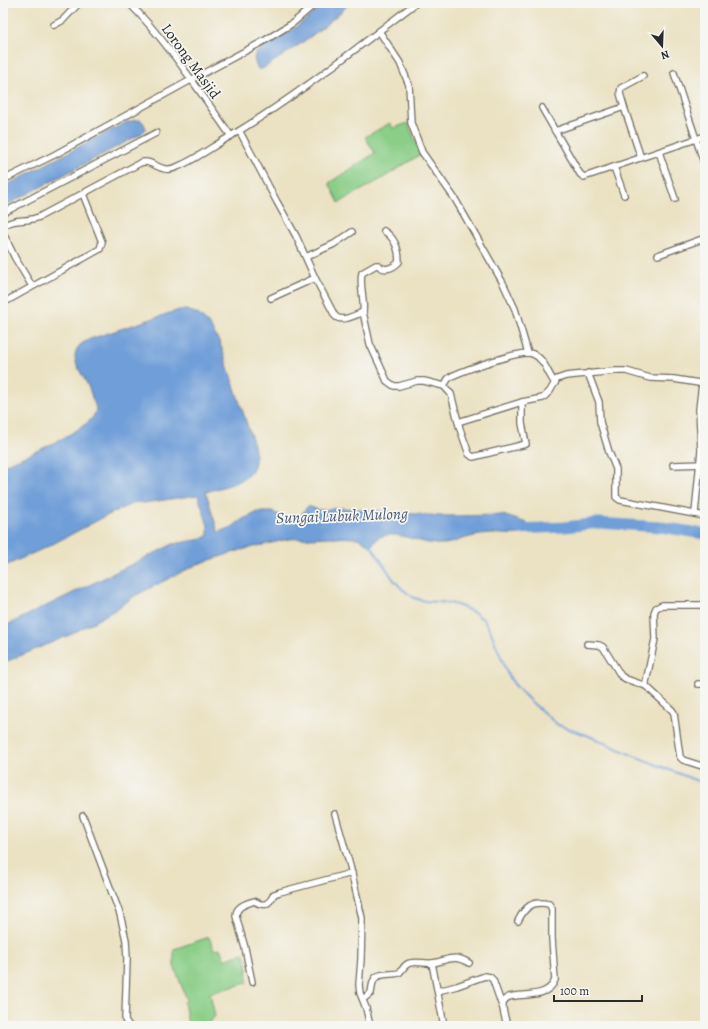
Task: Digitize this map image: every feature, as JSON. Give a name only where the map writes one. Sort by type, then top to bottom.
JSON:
[{"type":"street","points":[[54,25],[63,20],[79,3]]},
{"type":"street","name":"Lorong Masjid","points":[[128,3],[155,32],[231,136]]},
{"type":"street","points":[[3,180],[54,155],[264,42],[293,23],[316,3]]},
{"type":"street","points":[[3,226],[16,220],[33,220],[144,162],[166,170],[175,168],[193,160],[240,132],[313,82],[416,3]]},
{"type":"street","points":[[379,31],[400,63],[409,85],[411,123],[422,152],[455,199],[503,283],[515,309],[528,353]]},
{"type":"street","points":[[674,73],[705,166]]},
{"type":"street","points":[[641,158],[620,93],[621,88],[643,76]]},
{"type":"street","points":[[555,131],[624,107]]},
{"type":"street","points":[[542,108],[581,176],[614,167],[705,136]]},
{"type":"street","points":[[240,132],[296,236],[315,278],[337,318],[342,319],[363,312]]},
{"type":"street","points":[[3,213],[156,133]]},
{"type":"street","points":[[659,152],[675,199]]},
{"type":"street","points":[[614,167],[624,195]]},
{"type":"street","points":[[3,303],[100,249],[102,242],[83,194]]},
{"type":"street","points":[[384,231],[389,234],[395,242],[399,254],[399,262],[396,265],[384,269],[376,265],[362,273],[361,280],[364,301],[363,312],[370,344],[387,381],[391,384],[399,386],[424,380],[444,386],[451,394],[460,429],[469,454],[473,457],[526,444],[522,423],[522,402]]},
{"type":"street","points":[[306,257],[334,244],[352,232]]},
{"type":"street","points":[[3,233],[15,258],[32,286]]},
{"type":"street","points":[[658,255],[705,238]]},
{"type":"street","points":[[271,298],[315,278]]},
{"type":"street","points":[[444,386],[448,379],[452,376],[490,362],[528,353],[533,354],[545,364],[555,383]]},
{"type":"street","points":[[458,422],[522,402],[543,398],[550,391],[557,379],[566,376],[626,371],[650,378],[674,379],[704,384],[699,408],[702,464],[695,514]]},
{"type":"street","points":[[588,373],[599,402],[600,422],[616,469],[616,498],[663,509],[705,516]]},
{"type":"street","points":[[673,465],[702,464]]},
{"type":"street","points":[[646,686],[655,639],[654,613],[656,608],[662,605],[705,605]]},
{"type":"street","points":[[587,644],[600,645],[603,647],[621,676],[646,686],[673,711],[680,757],[683,760],[705,767]]},
{"type":"street","points":[[698,684],[705,684]]},
{"type":"street","points":[[335,814],[352,873],[362,918],[359,985],[370,1026]]},
{"type":"street","points":[[83,816],[121,920],[126,940],[125,1020],[129,1026]]},
{"type":"street","points":[[252,982],[245,948],[236,916],[238,908],[254,901],[262,905],[268,903],[274,894],[352,873]]},
{"type":"street","points":[[502,1006],[506,998],[511,996],[534,995],[549,990],[553,986],[555,980],[552,939],[552,909],[549,904],[544,903],[531,905],[526,908],[518,921]]},
{"type":"street","points":[[363,1000],[371,993],[374,980],[379,975],[399,973],[403,967],[411,962],[432,963],[454,958],[463,959],[469,963]]},
{"type":"street","points":[[432,963],[444,1026]]},
{"type":"street","points":[[438,991],[485,976],[490,977],[493,980],[507,1026]]},
{"type":"green space","points":[[390,123],[393,128],[408,123],[421,154],[339,203],[329,183],[375,153],[365,137]]},
{"type":"green space","points":[[209,937],[214,950],[220,948],[225,960],[243,953],[247,963],[247,983],[210,993],[215,1016],[207,1025],[193,1026],[188,1024],[184,1002],[187,1000],[174,966],[174,949]]},
{"type":"water","points":[[326,3],[350,3],[330,21],[286,54],[262,69],[258,69],[254,58],[257,52],[295,28]]},
{"type":"water","points":[[141,120],[145,125],[145,130],[141,134],[3,207],[3,187],[101,135],[125,123]]},
{"type":"water","points":[[179,310],[187,310],[198,314],[209,324],[220,343],[254,445],[254,467],[249,474],[235,483],[206,492],[218,532],[232,527],[243,519],[258,512],[272,512],[291,519],[300,516],[308,506],[319,510],[342,508],[441,516],[503,515],[527,523],[532,529],[528,532],[519,534],[482,535],[443,544],[429,543],[402,536],[388,535],[380,537],[371,546],[358,538],[330,537],[289,539],[241,550],[198,564],[136,595],[115,610],[72,634],[3,663],[3,627],[173,544],[202,539],[208,535],[208,526],[198,495],[144,503],[136,502],[49,546],[3,567],[3,465],[24,457],[69,435],[91,420],[95,413],[96,410],[90,391],[75,359],[75,354],[81,344],[90,339]]},
{"type":"waterway","name":"Sungai Lubuk Mulong","points":[[517,529],[565,527],[598,523],[661,527],[705,534]]},
{"type":"waterway","points":[[370,544],[393,579],[402,589],[414,598],[425,601],[450,603],[460,606],[475,613],[484,620],[491,632],[507,673],[514,684],[529,700],[558,725],[589,736],[705,784]]}]
